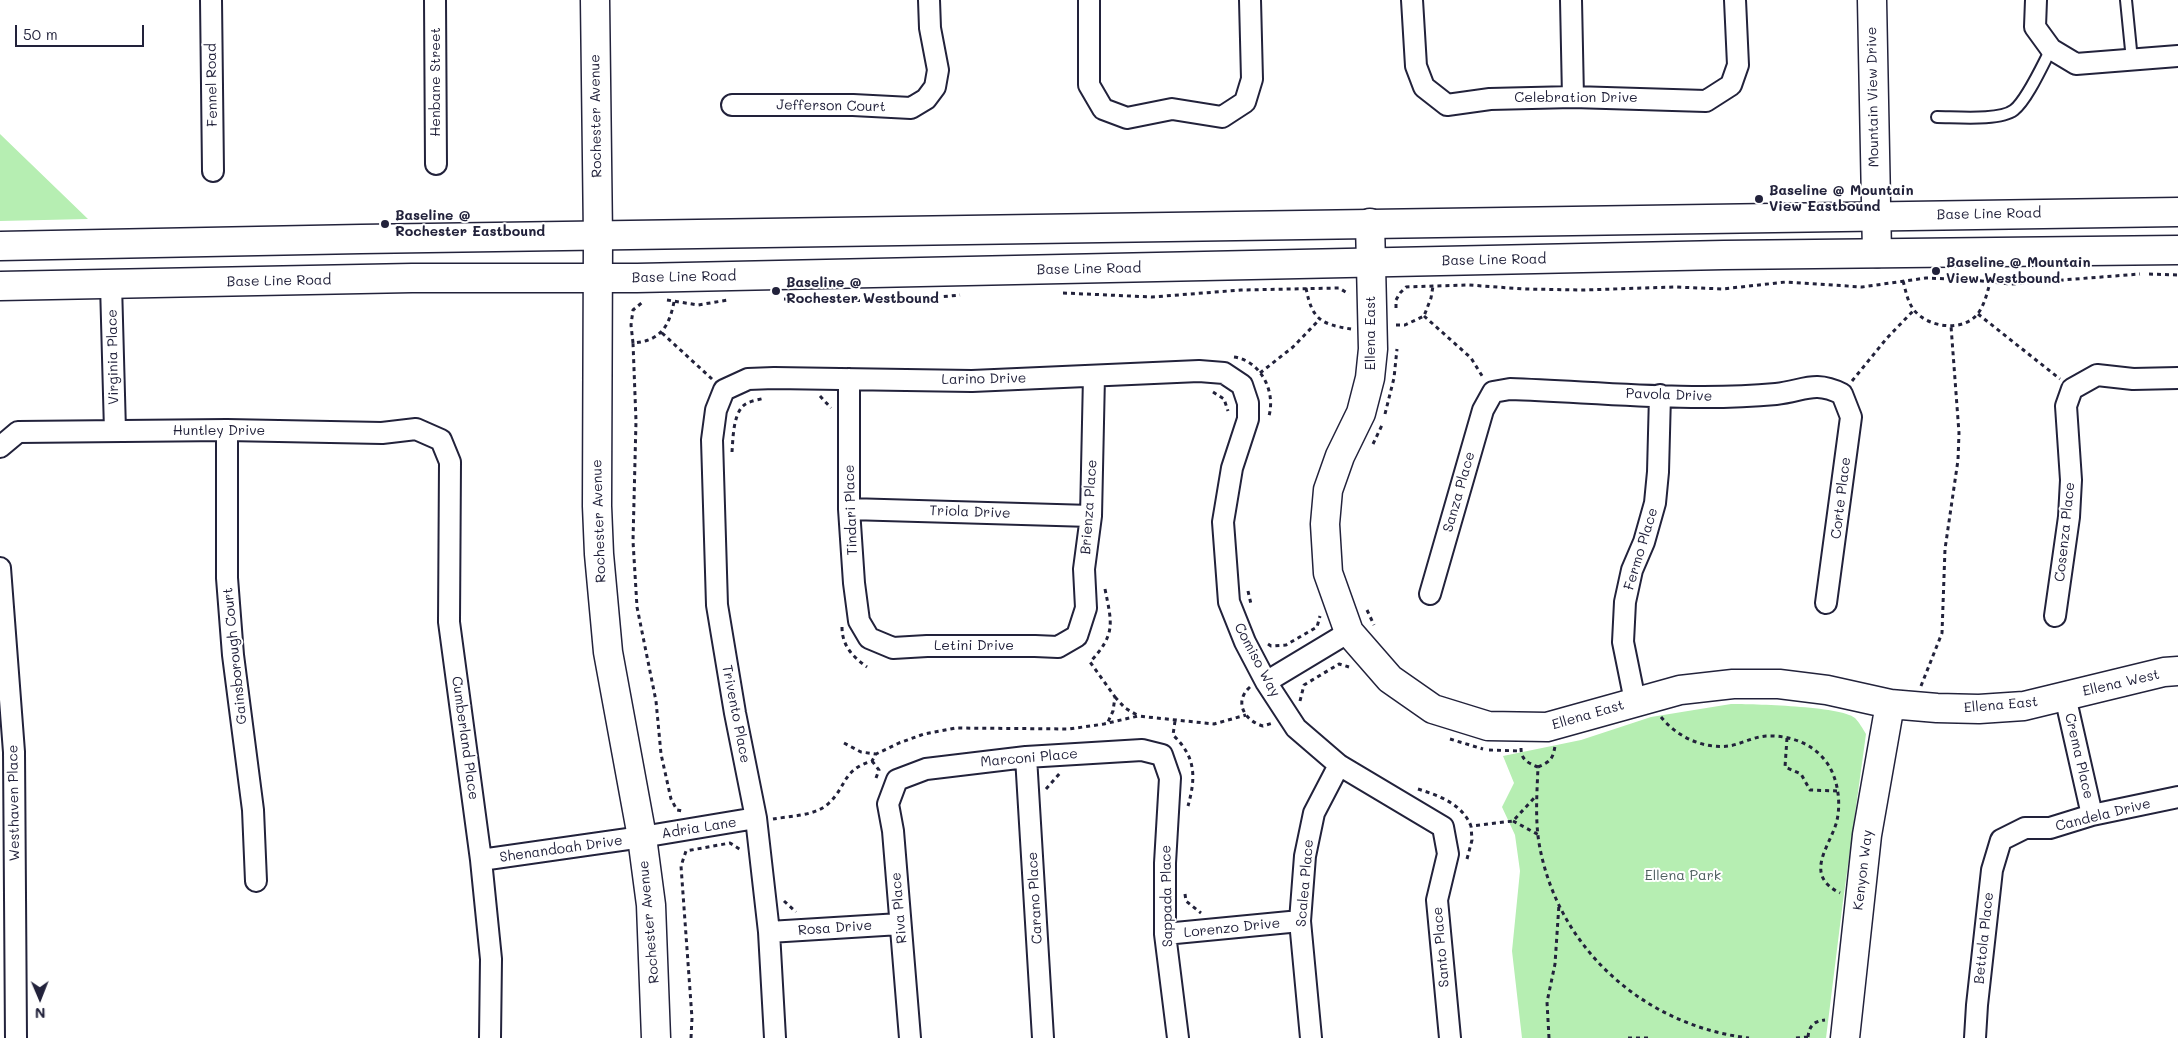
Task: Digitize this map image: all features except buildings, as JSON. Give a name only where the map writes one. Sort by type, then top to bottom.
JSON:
[{"type":"main road","name":"Rochester Avenue","points":[[595,0],[598,237],[597,506],[602,600],[617,703],[642,837],[651,906],[656,1038]]},
{"type":"main road","name":"Mountain View Drive","points":[[1872,0],[1877,253]]},
{"type":"main road","name":"Base Line Road","points":[[0,246],[1370,223],[2178,212]]},
{"type":"main road","name":"Ellena East","points":[[1370,223],[1373,349],[1370,378],[1362,413],[1340,456],[1328,490],[1325,524],[1328,573],[1349,632],[1390,679],[1433,709],[1488,726],[1547,727],[1680,690],[1733,684],[1779,684],[1827,690],[1890,704],[1937,708],[1979,709],[2024,706],[2065,696]]},
{"type":"main road","name":"Base Line Road","points":[[0,286],[412,278],[598,278],[1714,255],[2178,250]]},
{"type":"main road","name":"Ellena West","points":[[2065,696],[2164,672],[2178,671]]},
{"type":"main road","name":"Kenyon Way","points":[[1838,1029],[1867,836],[1890,704]]},
{"type":"street","name":"Fennel Road","points":[[211,0],[213,171]]},
{"type":"street","name":"Henbane Street","points":[[436,0],[436,164]]},
{"type":"street","name":"Jefferson Court","points":[[732,105],[853,105],[911,108],[926,99],[935,87],[938,70],[930,28],[930,0]]},
{"type":"street","points":[[1089,0],[1090,86],[1103,109],[1127,118],[1172,109],[1222,116],[1245,102],[1252,79],[1250,0]]},
{"type":"street","name":"Celebration Drive","points":[[1412,0],[1416,66],[1424,87],[1447,105],[1490,99],[1573,97],[1706,101],[1731,85],[1738,65],[1735,0]]},
{"type":"street","points":[[1571,0],[1573,97]]},
{"type":"street","points":[[2036,0],[2035,27],[2051,49],[2076,64],[2178,56]]},
{"type":"street","name":"Virginia Place","points":[[111,284],[115,431]]},
{"type":"street","name":"Larino Drive","points":[[715,382],[774,378],[972,381],[1198,371],[1224,373],[1242,385]]},
{"type":"street","points":[[2072,388],[2097,375],[2133,379],[2178,378]]},
{"type":"street","name":"Brienza Place","points":[[1077,636],[1086,608],[1084,569],[1091,516],[1094,376]]},
{"type":"street","name":"Tindari Place","points":[[849,379],[849,509],[854,583],[859,621],[869,638]]},
{"type":"street","name":"Trivento Place","points":[[715,382],[716,410],[712,440],[716,606],[734,713],[764,814],[775,1038]]},
{"type":"street","name":"Comiso Way","points":[[1242,385],[1248,403],[1248,419],[1232,468],[1224,522],[1229,602],[1258,685],[1296,728],[1339,765],[1443,827]]},
{"type":"street","name":"Pavola Drive","points":[[1493,392],[1510,389],[1723,396],[1777,394],[1806,388],[1828,387],[1842,394]]},
{"type":"street","name":"Cosenza Place","points":[[2055,616],[2069,518],[2071,480],[2066,406],[2072,388]]},
{"type":"street","name":"Sanza Place","points":[[1430,594],[1483,410],[1493,392]]},
{"type":"street","name":"Corte Place","points":[[1826,603],[1850,417],[1842,394]]},
{"type":"street","name":"Fermo Place","points":[[1635,701],[1623,642],[1625,602],[1632,570],[1644,542],[1655,503],[1658,472],[1660,395]]},
{"type":"street","name":"Huntley Drive","points":[[0,447],[18,432],[227,430],[382,433],[416,428],[441,440]]},
{"type":"street","name":"Gainsborough Court","points":[[227,430],[227,578],[233,655],[253,810],[256,881]]},
{"type":"street","name":"Cumberland Place","points":[[441,440],[450,462],[449,622],[481,860],[491,959],[490,1038]]},
{"type":"street","name":"Triola Drive","points":[[849,509],[1091,516]]},
{"type":"street","name":"Westhaven Place","points":[[0,568],[14,752],[16,1038]]},
{"type":"street","points":[[1258,685],[1349,632]]},
{"type":"street","name":"Letini Drive","points":[[869,638],[893,648],[956,646],[1058,647],[1077,636]]},
{"type":"street","name":"Crema Place","points":[[2065,696],[2092,815]]},
{"type":"street","name":"Marconi Place","points":[[897,780],[926,769],[1026,757],[1142,750],[1162,754]]},
{"type":"street","name":"Sappada Place","points":[[1162,754],[1170,778],[1165,863],[1165,934],[1178,1038]]},
{"type":"street","name":"Carano Place","points":[[1026,757],[1043,1038]]},
{"type":"street","name":"Scalea Place","points":[[1311,1038],[1300,921],[1305,856],[1314,813],[1339,765]]},
{"type":"street","name":"Riva Place","points":[[897,780],[888,804],[893,830],[910,1038]]},
{"type":"street","name":"Candela Drive","points":[[2001,840],[2025,828],[2050,828],[2092,815],[2178,797]]},
{"type":"street","name":"Adria Lane","points":[[642,837],[764,814]]},
{"type":"street","name":"Santo Place","points":[[1443,827],[1448,854],[1437,900],[1450,1038]]},
{"type":"street","name":"Shenandoah Drive","points":[[481,860],[642,837]]},
{"type":"street","name":"Bettola Place","points":[[1976,1038],[1977,1005],[1992,870],[2001,840]]},
{"type":"street","name":"Lorenzo Drive","points":[[1165,934],[1300,921]]},
{"type":"street","name":"Rosa Drive","points":[[769,932],[900,924]]},
{"type":"lane","points":[[2126,0],[2132,60]]},
{"type":"lane","points":[[1937,117],[2002,115],[2015,110],[2051,49]]},
{"type":"path","points":[[1396,334],[1396,300],[1406,287],[1468,285],[1524,290],[1676,287],[1722,289],[1786,282],[1862,287],[1903,280],[1951,278],[2011,284],[2145,274],[2178,275]]},
{"type":"path","points":[[1903,280],[1907,299],[1914,310],[1932,323],[1951,326],[1964,322],[1978,314],[1986,300],[1990,283]]},
{"type":"path","points":[[1396,325],[1406,325],[1424,316],[1431,298],[1433,286]]},
{"type":"path","points":[[1306,288],[1310,306],[1319,320],[1331,326],[1352,329]]},
{"type":"path","points":[[1061,293],[1152,297],[1241,290],[1339,288],[1349,292],[1352,300]]},
{"type":"path","points":[[778,298],[841,302],[908,300],[964,295]]},
{"type":"path","points":[[660,298],[698,305],[733,299]]},
{"type":"path","points":[[651,300],[643,301],[633,310],[631,325],[636,421],[633,540],[637,607],[656,701],[662,754],[671,799],[677,810],[686,811]]},
{"type":"path","points":[[633,343],[653,338],[662,333],[669,322],[674,302]]},
{"type":"path","points":[[1842,394],[1887,338],[1914,310]]},
{"type":"path","points":[[1978,314],[2072,388]]},
{"type":"path","points":[[1424,316],[1470,358],[1493,392]]},
{"type":"path","points":[[1242,385],[1293,346],[1319,320]]},
{"type":"path","points":[[1352,320],[1352,337]]},
{"type":"path","points":[[1921,686],[1942,633],[1945,549],[1958,460],[1958,416],[1951,326]]},
{"type":"path","points":[[662,333],[742,407]]},
{"type":"path","points":[[1369,450],[1381,427],[1389,404],[1394,378],[1397,343]]},
{"type":"path","points":[[1230,356],[1248,362],[1260,373],[1269,389],[1271,401],[1266,424]]},
{"type":"path","points":[[1208,392],[1215,393],[1224,399],[1228,411],[1227,419]]},
{"type":"path","points":[[814,394],[819,395],[836,414]]},
{"type":"path","points":[[732,461],[737,416],[742,407],[749,402],[768,397]]},
{"type":"path","points":[[1104,586],[1110,629],[1104,647],[1090,662],[1115,697],[1125,708],[1138,716]]},
{"type":"path","points":[[1247,587],[1253,611]]},
{"type":"path","points":[[1365,607],[1379,632]]},
{"type":"path","points":[[1266,642],[1271,646],[1286,645],[1317,627],[1320,616],[1318,608]]},
{"type":"path","points":[[842,624],[845,646],[854,658],[867,667]]},
{"type":"path","points":[[1303,708],[1300,703],[1304,685],[1339,664],[1349,666],[1354,674]]},
{"type":"path","points":[[1246,679],[1258,685],[1244,695],[1242,703],[1244,712],[1253,723],[1263,726],[1272,724],[1278,729]]},
{"type":"path","points":[[1912,685],[1927,687]]},
{"type":"path","points":[[1106,724],[1113,711],[1115,697]]},
{"type":"path","points":[[1665,711],[1658,713],[1676,731],[1688,739],[1705,745],[1729,746],[1764,736],[1787,738],[1805,743],[1825,760],[1832,771],[1837,791],[1836,822],[1820,863],[1822,875],[1831,888],[1847,896]]},
{"type":"path","points":[[1174,721],[1173,735],[1184,745],[1193,767],[1188,808]]},
{"type":"path","points":[[1447,738],[1478,748],[1520,751]]},
{"type":"path","points":[[1787,738],[1785,767],[1801,774],[1810,790],[1837,791]]},
{"type":"path","points":[[844,743],[861,752],[876,754]]},
{"type":"path","points":[[1530,746],[1521,746],[1520,751],[1528,764],[1538,767],[1548,762],[1553,756],[1555,743],[1547,744]]},
{"type":"path","points":[[872,761],[879,770],[876,779]]},
{"type":"path","points":[[1538,767],[1539,835],[1547,874],[1558,904],[1585,948],[1615,979],[1636,996],[1656,1008],[1712,1032],[1749,1038]]},
{"type":"path","points":[[1045,790],[1063,770]]},
{"type":"path","points":[[1412,788],[1450,801],[1461,811],[1471,826],[1472,840],[1466,864]]},
{"type":"path","points":[[1514,820],[1537,795]]},
{"type":"path","points":[[764,814],[774,826]]},
{"type":"path","points":[[1471,826],[1514,820],[1539,835]]},
{"type":"path","points":[[691,1038],[692,1018],[681,866],[686,851],[730,843],[745,853]]},
{"type":"path","points":[[1185,891],[1186,901],[1206,916]]},
{"type":"path","points":[[783,894],[784,901],[802,917]]},
{"type":"path","points":[[1549,1038],[1548,1002],[1555,964],[1558,904]]},
{"type":"path","points":[[1796,1038],[1808,1037],[1809,1030],[1816,1022],[1838,1029]]},
{"type":"path","points":[[1712,1032],[1712,1038]]},
{"type":"path","points":[[1628,1038],[1650,1038]]},
{"type":"green space","points":[[0,134],[88,219],[0,221]]},
{"type":"green space","name":"Ellena Park","points":[[1731,704],[1796,706],[1847,714],[1855,718],[1866,734],[1826,1038],[1522,1038],[1512,951],[1520,871],[1515,835],[1502,807],[1514,783],[1503,756],[1581,740],[1651,717]]},
{"type":"place","name":"Baseline @ Mountain View Eastbound","points":[[1759,199]]},
{"type":"place","name":"Baseline @ Rochester Eastbound","points":[[385,224]]},
{"type":"place","name":"Baseline @ Mountain View Westbound","points":[[1936,271]]},
{"type":"place","name":"Baseline @ Rochester Westbound","points":[[776,291]]}]
